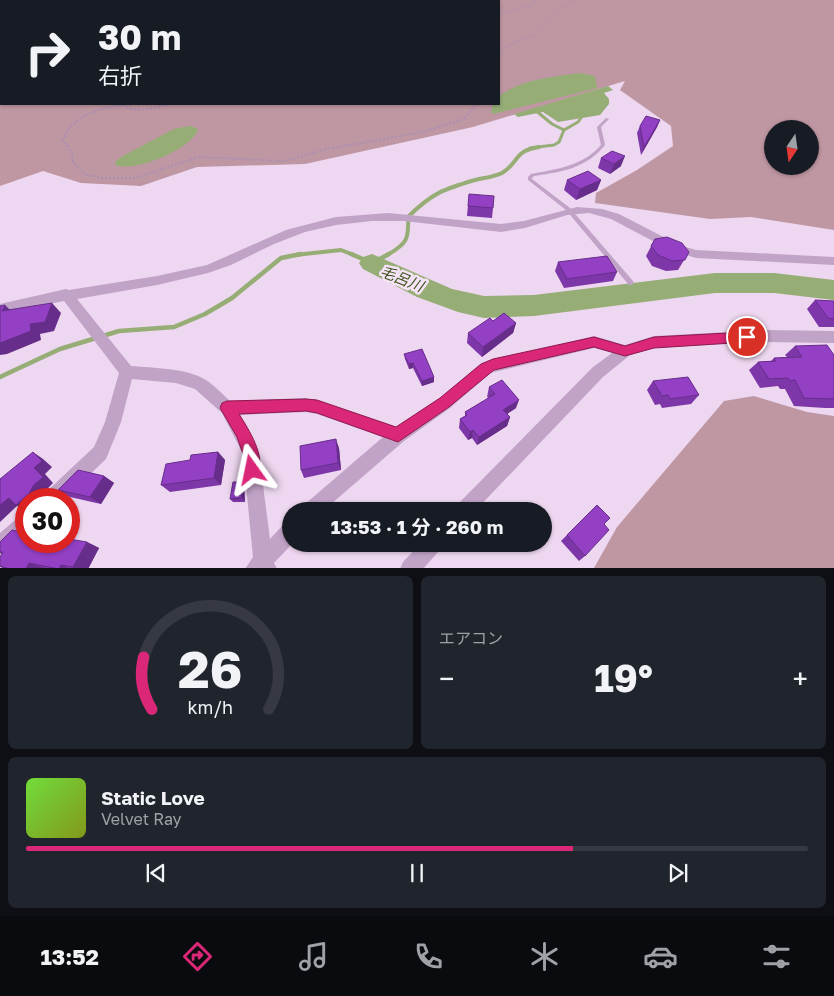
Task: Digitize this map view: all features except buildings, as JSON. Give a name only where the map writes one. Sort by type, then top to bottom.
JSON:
[{"type":"street","points":[[0,309],[66,294],[211,269],[299,229],[343,220],[395,217],[500,228],[534,223],[568,209],[590,210],[608,213],[685,251],[703,256],[776,257],[834,261]]},
{"type":"street","points":[[66,294],[127,372],[176,377],[200,384],[227,408],[242,433],[251,454],[262,566]]},
{"type":"street","points":[[472,502],[598,372],[625,351],[654,342],[766,336],[834,337]]},
{"type":"street","points":[[320,502],[398,434],[444,403],[486,368],[594,342],[625,351]]},
{"type":"street","points":[[63,488],[100,453],[113,422],[127,372]]},
{"type":"street","points":[[227,408],[306,405],[398,434]]},
{"type":"street","points":[[0,546],[15,532]]},
{"type":"street","points":[[262,566],[282,542]]},
{"type":"street","points":[[410,568],[425,552]]},
{"type":"lane","points":[[607,120],[599,127],[603,145],[599,151],[572,167],[530,177],[530,180],[568,209],[631,284]]},
{"type":"path","points":[[500,14],[526,7],[538,0]]},
{"type":"path","points":[[500,50],[535,34],[561,9],[576,0]]},
{"type":"path","points":[[165,105],[139,110],[127,108],[123,105],[75,120],[65,132],[63,140],[72,152],[73,162],[78,170],[84,174],[102,178],[135,178],[199,157],[274,161],[290,160],[327,149],[442,127],[464,119],[471,113],[475,105]]},
{"type":"shaded area","points":[[500,0],[834,0],[834,230],[751,217],[710,219],[595,203],[596,193],[637,170],[673,146],[671,126],[620,90],[625,81],[473,127],[305,164],[197,167],[141,186],[81,183],[43,171],[0,186],[0,105],[500,105]]},
{"type":"shaded area","points":[[580,73],[595,76],[597,88],[493,114],[491,112],[493,105],[500,105],[500,95],[508,90],[528,82]]},
{"type":"shaded area","points":[[608,86],[613,90],[604,93],[609,99],[609,104],[600,115],[558,122],[543,112],[518,117],[514,114]]},
{"type":"shaded area","points":[[191,126],[198,129],[194,137],[161,158],[135,166],[124,167],[115,165],[116,161],[121,157],[170,131]]},
{"type":"shaded area","points":[[754,396],[807,412],[834,416],[834,568],[594,568],[617,527],[724,401]]},
{"type":"waterway","points":[[535,110],[552,124],[564,130]]},
{"type":"waterway","points":[[564,130],[578,122],[585,112]]},
{"type":"waterway","points":[[530,148],[554,145],[559,142],[564,130]]},
{"type":"waterway","points":[[387,255],[403,244],[408,231],[408,217],[424,202],[455,186],[496,176],[508,169],[525,151],[539,147]]},
{"type":"waterway","name":"毛呂川","points":[[297,255],[341,250],[354,255]]},
{"type":"waterway","name":"毛呂川","points":[[351,254],[372,263],[389,254]]},
{"type":"waterway","name":"毛呂川","points":[[0,377],[60,349],[119,331],[174,327],[205,314],[232,298],[281,258],[297,255]]},
{"type":"waterway","name":"毛呂川","points":[[372,263],[443,297],[484,307],[534,305],[655,289],[735,282],[789,284],[834,290]]},
{"type":"route","points":[[252,470],[251,454],[242,433],[227,408],[306,405],[398,434],[444,403],[486,368],[493,365],[594,342],[625,351],[654,342],[747,337]]}]
